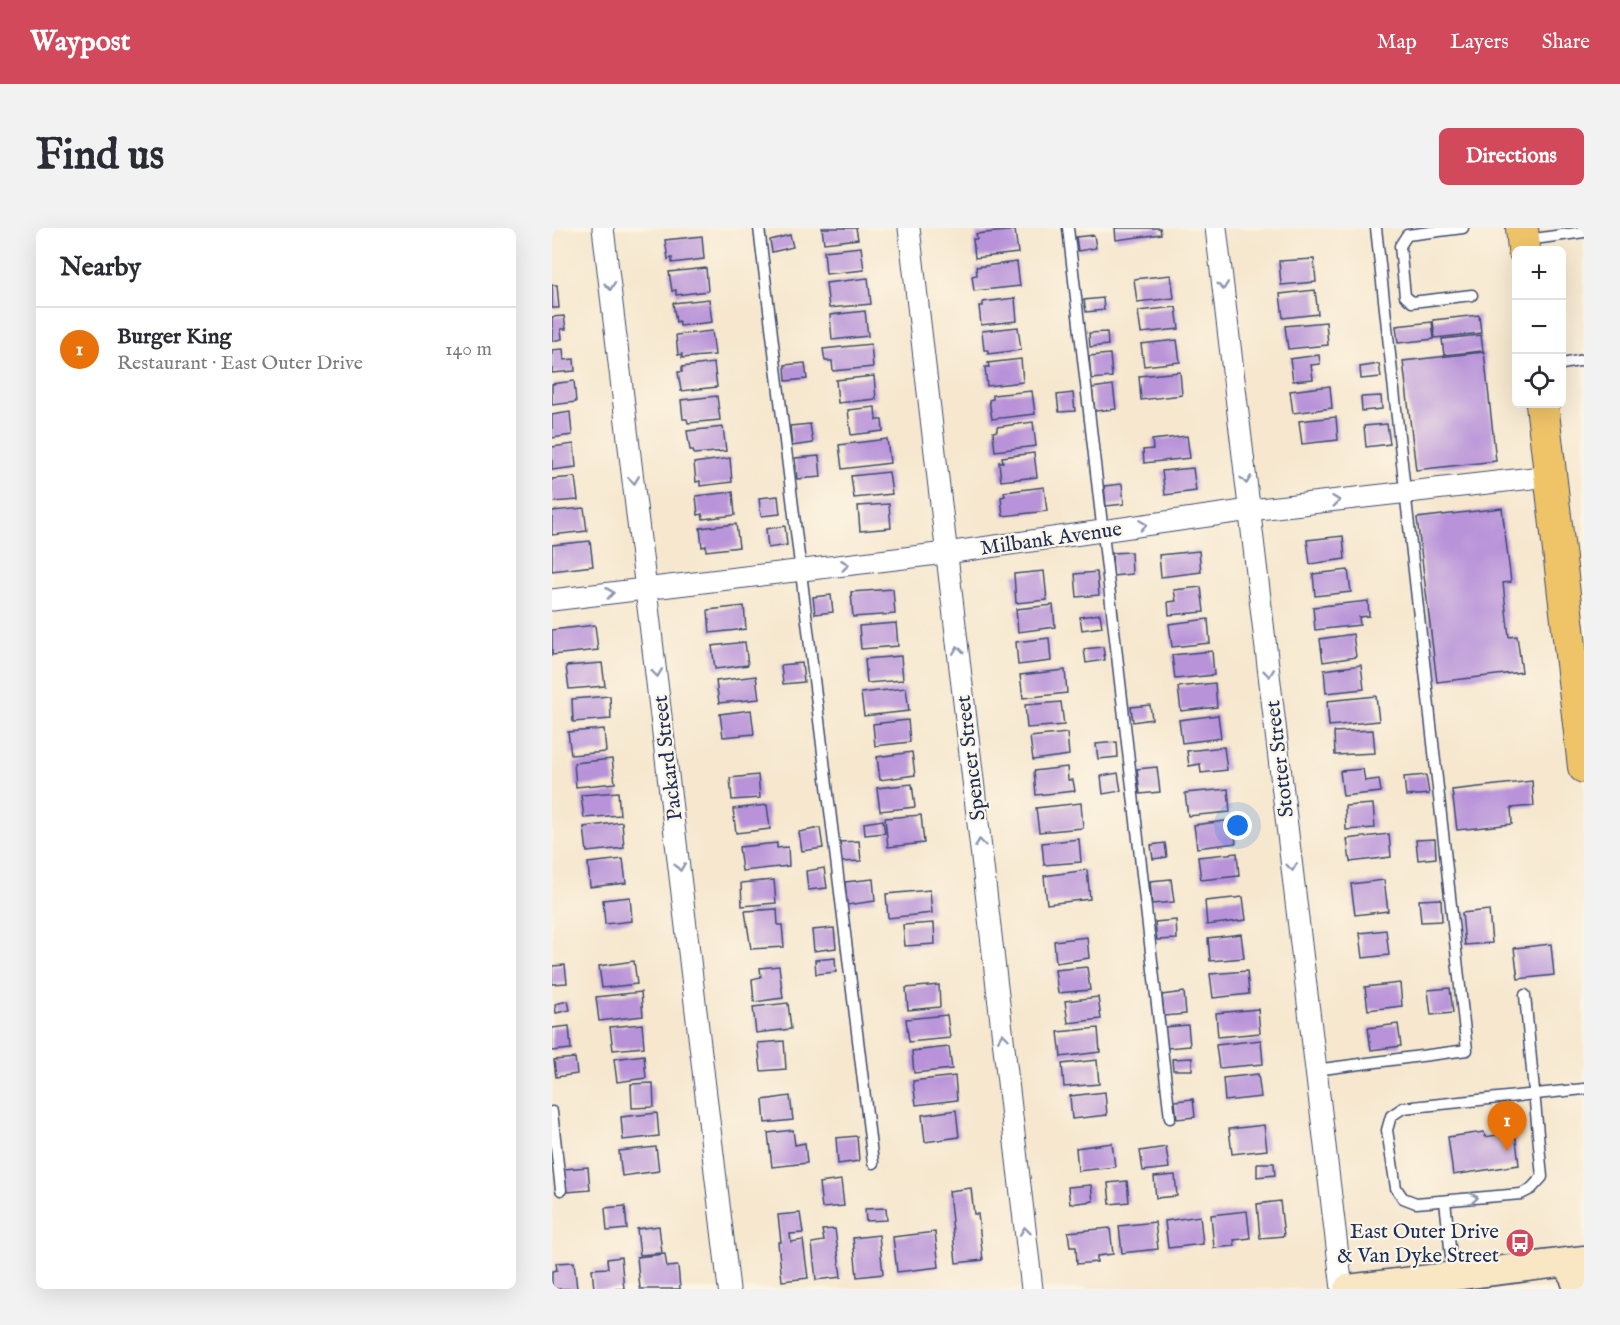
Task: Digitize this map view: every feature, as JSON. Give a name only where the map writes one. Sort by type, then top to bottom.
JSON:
[{"type":"main road","points":[[1542,408],[1550,476],[1571,615],[1584,767]]},
{"type":"main road","points":[[1348,1289],[1576,1261],[1578,1289]]},
{"type":"street","name":"Packard Street","points":[[603,228],[648,589],[729,1289]]},
{"type":"street","name":"Spencer Street","points":[[909,228],[1032,1289]]},
{"type":"street","name":"Stotter Street","points":[[1216,228],[1342,1289]]},
{"type":"street","name":"Milbank Avenue","points":[[552,600],[946,553],[1250,510],[1550,476]]},
{"type":"lane","points":[[759,228],[873,1163]]},
{"type":"lane","points":[[1068,228],[1170,1118]]},
{"type":"lane","points":[[1315,1070],[1467,1050],[1376,228]]},
{"type":"lane","points":[[1463,228],[1407,235],[1400,246],[1405,296],[1412,302],[1473,295]]},
{"type":"lane","points":[[1523,240],[1584,232]]},
{"type":"lane","points":[[1566,363],[1584,360]]},
{"type":"lane","points":[[1525,995],[1533,1094],[1542,1176],[1531,1189],[1521,1194],[1445,1201],[1416,1203],[1403,1198],[1396,1188],[1387,1130],[1391,1116],[1403,1108],[1533,1094],[1584,1089]]},
{"type":"lane","points":[[552,1112],[561,1190]]},
{"type":"lane","points":[[1445,1201],[1454,1276]]},
{"type":"building","points":[[822,228],[856,228],[858,239],[824,243]]},
{"type":"building","points":[[1115,228],[1160,228],[1161,234],[1116,240]]},
{"type":"building","points":[[1015,230],[1018,253],[975,258],[973,239],[977,239],[976,234]]},
{"type":"building","points":[[790,235],[793,247],[772,252],[770,240]]},
{"type":"building","points":[[1094,235],[1096,248],[1078,251],[1076,237]]},
{"type":"building","points":[[702,236],[704,259],[672,263],[672,258],[668,259],[665,240]]},
{"type":"building","points":[[861,247],[864,270],[826,274],[824,251]]},
{"type":"building","points":[[1314,259],[1316,282],[1281,285],[1279,261]]},
{"type":"building","points":[[1017,262],[1020,286],[974,291],[972,276],[977,275],[976,267]]},
{"type":"building","points":[[706,268],[708,291],[676,295],[676,290],[672,291],[669,272]]},
{"type":"building","points":[[1171,275],[1174,298],[1137,302],[1134,279]]},
{"type":"building","points":[[868,278],[871,304],[829,308],[826,283]]},
{"type":"building","points":[[552,285],[557,285],[559,308],[552,308]]},
{"type":"building","points":[[1315,290],[1318,314],[1283,318],[1280,294]]},
{"type":"building","points":[[1015,298],[1017,321],[981,325],[979,306],[983,306],[983,302]]},
{"type":"building","points":[[1103,298],[1104,310],[1086,312],[1084,300]]},
{"type":"building","points":[[709,299],[712,322],[680,326],[679,321],[676,322],[673,303]]},
{"type":"building","points":[[1176,307],[1179,329],[1141,333],[1138,311]]},
{"type":"building","points":[[865,311],[868,336],[832,340],[830,315]]},
{"type":"building","points":[[1479,315],[1481,333],[1435,338],[1433,320]]},
{"type":"building","points":[[564,316],[566,329],[561,329],[562,339],[552,341],[552,317]]},
{"type":"building","points":[[1326,322],[1328,345],[1288,349],[1285,326]]},
{"type":"building","points":[[1432,322],[1434,339],[1398,343],[1396,326]]},
{"type":"building","points":[[1018,327],[1021,350],[988,354],[988,350],[984,350],[982,331]]},
{"type":"building","points":[[712,331],[715,355],[682,358],[682,354],[678,355],[676,335]]},
{"type":"building","points":[[1107,332],[1108,345],[1090,347],[1089,333]]},
{"type":"building","points":[[1481,335],[1483,351],[1444,355],[1442,339]]},
{"type":"building","points":[[1177,340],[1180,362],[1144,366],[1141,344]]},
{"type":"building","points":[[871,344],[873,367],[833,371],[832,361],[825,361],[823,349]]},
{"type":"building","points":[[563,349],[564,360],[574,359],[575,371],[552,373],[552,350]]},
{"type":"building","points":[[1484,352],[1496,461],[1416,470],[1403,361]]},
{"type":"building","points":[[1110,354],[1112,377],[1091,379],[1089,356]]},
{"type":"building","points":[[1319,355],[1320,364],[1311,365],[1313,379],[1293,381],[1290,359]]},
{"type":"building","points":[[1021,359],[1023,382],[987,386],[985,367],[989,367],[988,363]]},
{"type":"building","points":[[714,363],[717,387],[681,391],[678,372],[682,372],[682,367]]},
{"type":"building","points":[[805,363],[807,379],[786,381],[785,365]]},
{"type":"building","points":[[1379,364],[1381,377],[1361,379],[1360,367]]},
{"type":"building","points":[[1180,372],[1182,395],[1141,400],[1139,376]]},
{"type":"building","points":[[874,376],[876,399],[838,403],[836,380]]},
{"type":"building","points":[[574,381],[576,402],[552,405],[552,384]]},
{"type":"building","points":[[1113,385],[1116,409],[1095,411],[1092,388]]},
{"type":"building","points":[[1330,386],[1332,408],[1293,413],[1290,391]]},
{"type":"building","points":[[1032,391],[1035,414],[992,419],[989,400],[993,399],[993,395]]},
{"type":"building","points":[[1073,393],[1075,411],[1059,412],[1057,395]]},
{"type":"building","points":[[717,396],[720,420],[688,423],[687,419],[683,419],[681,400]]},
{"type":"building","points":[[1381,396],[1382,409],[1362,411],[1361,397]]},
{"type":"building","points":[[875,407],[876,420],[882,420],[883,431],[851,435],[848,410]]},
{"type":"building","points":[[570,412],[572,435],[552,438],[552,415]]},
{"type":"building","points":[[1336,417],[1338,440],[1302,444],[1299,421]]},
{"type":"building","points":[[1033,422],[1036,446],[995,451],[993,432],[997,431],[997,427]]},
{"type":"building","points":[[810,424],[813,443],[792,446],[790,426]]},
{"type":"building","points":[[1387,424],[1390,444],[1366,447],[1364,426]]},
{"type":"building","points":[[723,427],[726,451],[694,454],[693,450],[690,450],[687,431]]},
{"type":"building","points":[[1187,436],[1190,458],[1144,463],[1143,450],[1153,449],[1152,440]]},
{"type":"building","points":[[887,439],[890,463],[842,469],[839,445]]},
{"type":"building","points":[[574,444],[576,467],[552,470],[552,447]]},
{"type":"building","points":[[1034,453],[1037,477],[1001,481],[999,462],[1003,462],[1002,457]]},
{"type":"building","points":[[819,456],[821,477],[797,479],[795,458]]},
{"type":"building","points":[[730,458],[732,482],[700,486],[700,481],[696,482],[694,463]]},
{"type":"building","points":[[1193,468],[1196,491],[1165,495],[1162,471]]},
{"type":"building","points":[[889,472],[892,494],[854,498],[851,476]]},
{"type":"building","points":[[575,477],[578,500],[552,502],[552,479]]},
{"type":"building","points":[[1122,484],[1124,504],[1106,506],[1104,486]]},
{"type":"building","points":[[1044,487],[1047,511],[1003,516],[1001,497],[1005,496],[1004,492]]},
{"type":"building","points":[[733,492],[735,515],[703,519],[702,514],[698,515],[696,496]]},
{"type":"building","points":[[778,496],[780,514],[761,516],[759,498]]},
{"type":"building","points":[[889,504],[891,528],[860,531],[858,506]]},
{"type":"building","points":[[584,508],[587,531],[552,535],[552,511]]},
{"type":"building","points":[[1502,508],[1511,582],[1503,583],[1509,637],[1517,636],[1522,672],[1437,682],[1417,518]]},
{"type":"building","points":[[736,524],[739,547],[706,551],[706,546],[702,547],[700,528]]},
{"type":"building","points":[[785,526],[787,545],[768,548],[766,529]]},
{"type":"building","points":[[1343,536],[1345,559],[1310,564],[1307,540]]},
{"type":"building","points":[[590,541],[593,566],[552,571],[552,545]]},
{"type":"building","points":[[1199,551],[1201,572],[1161,577],[1159,555]]},
{"type":"building","points":[[1131,552],[1132,574],[1113,576],[1112,553]]},
{"type":"building","points":[[1348,570],[1351,592],[1315,596],[1313,574]]},
{"type":"building","points":[[1044,571],[1047,600],[1016,603],[1014,574]]},
{"type":"building","points":[[1097,572],[1099,595],[1077,597],[1075,574]]},
{"type":"building","points":[[1201,587],[1204,612],[1169,615],[1168,602],[1176,601],[1174,590]]},
{"type":"building","points":[[893,589],[895,614],[853,617],[851,592]]},
{"type":"building","points":[[831,595],[833,612],[815,614],[813,597]]},
{"type":"building","points":[[1368,601],[1369,616],[1359,617],[1360,625],[1315,630],[1313,607]]},
{"type":"building","points":[[1053,605],[1055,627],[1018,632],[1016,609]]},
{"type":"building","points":[[744,606],[746,629],[710,633],[708,610]]},
{"type":"building","points":[[1100,614],[1102,627],[1082,630],[1080,617]]},
{"type":"building","points":[[1208,619],[1210,643],[1172,647],[1169,624]]},
{"type":"building","points":[[896,623],[898,646],[861,649],[859,626]]},
{"type":"building","points":[[595,625],[598,650],[552,655],[552,630]]},
{"type":"building","points":[[1353,634],[1356,657],[1323,662],[1320,639]]},
{"type":"building","points":[[1049,638],[1051,661],[1018,665],[1016,642]]},
{"type":"building","points":[[745,642],[748,665],[715,669],[712,646]]},
{"type":"building","points":[[1103,647],[1105,660],[1086,663],[1084,649]]},
{"type":"building","points":[[1212,651],[1214,675],[1175,679],[1172,655]]},
{"type":"building","points":[[901,656],[903,680],[867,683],[865,659]]},
{"type":"building","points":[[602,663],[605,686],[569,689],[566,666]]},
{"type":"building","points":[[802,663],[804,682],[783,684],[781,665]]},
{"type":"building","points":[[1361,665],[1364,689],[1326,693],[1324,670]]},
{"type":"building","points":[[1065,670],[1067,693],[1023,698],[1020,675]]},
{"type":"building","points":[[756,676],[759,699],[719,703],[716,681]]},
{"type":"building","points":[[1215,683],[1217,707],[1181,711],[1178,687]]},
{"type":"building","points":[[906,688],[909,711],[864,716],[861,693]]},
{"type":"building","points":[[610,696],[611,719],[573,722],[572,699]]},
{"type":"building","points":[[1376,696],[1379,721],[1329,726],[1327,701]]},
{"type":"building","points":[[1061,702],[1064,725],[1027,728],[1025,705]]},
{"type":"building","points":[[1150,705],[1152,719],[1133,722],[1131,707]]},
{"type":"building","points":[[751,710],[754,734],[723,737],[720,714]]},
{"type":"building","points":[[1218,715],[1221,738],[1182,743],[1179,720]]},
{"type":"building","points":[[908,720],[910,742],[875,746],[873,724]]},
{"type":"building","points":[[604,729],[606,752],[571,755],[568,732]]},
{"type":"building","points":[[1373,730],[1375,753],[1335,755],[1334,732]]},
{"type":"building","points":[[1067,733],[1069,755],[1033,760],[1030,737]]},
{"type":"building","points":[[1117,742],[1118,757],[1098,759],[1096,744]]},
{"type":"building","points":[[1224,747],[1227,770],[1201,773],[1200,764],[1189,766],[1187,751]]},
{"type":"building","points":[[912,752],[915,775],[880,780],[877,757]]},
{"type":"building","points":[[612,759],[615,783],[576,787],[574,763]]},
{"type":"building","points":[[1067,767],[1068,780],[1073,780],[1075,791],[1036,795],[1034,771]]},
{"type":"building","points":[[1157,767],[1160,792],[1140,794],[1137,769]]},
{"type":"building","points":[[1363,769],[1365,781],[1379,779],[1381,792],[1343,796],[1340,771]]},
{"type":"building","points":[[1118,773],[1121,791],[1103,794],[1101,776]]},
{"type":"building","points":[[758,775],[760,798],[732,800],[730,778]]},
{"type":"building","points":[[1426,775],[1429,794],[1406,796],[1404,777]]},
{"type":"building","points":[[1532,781],[1534,806],[1511,808],[1512,824],[1457,830],[1452,790]]},
{"type":"building","points":[[912,784],[915,807],[880,811],[877,788]]},
{"type":"building","points":[[1228,789],[1230,812],[1188,816],[1185,793]]},
{"type":"building","points":[[618,792],[620,815],[584,818],[581,795]]},
{"type":"building","points":[[1081,803],[1083,828],[1039,832],[1036,808]]},
{"type":"building","points":[[1373,804],[1375,828],[1346,830],[1345,806]]},
{"type":"building","points":[[767,805],[770,829],[736,833],[733,809]]},
{"type":"building","points":[[921,815],[924,843],[888,847],[885,818]]},
{"type":"building","points":[[883,820],[885,833],[865,835],[864,823]]},
{"type":"building","points":[[1233,820],[1236,843],[1197,848],[1194,825]]},
{"type":"building","points":[[622,822],[624,848],[587,852],[584,827]]},
{"type":"building","points":[[820,828],[823,848],[802,851],[799,832]]},
{"type":"building","points":[[1389,834],[1391,857],[1350,862],[1347,839]]},
{"type":"building","points":[[1079,839],[1081,862],[1044,865],[1042,843]]},
{"type":"building","points":[[1435,839],[1436,858],[1418,860],[1416,840]]},
{"type":"building","points":[[859,841],[861,861],[841,862],[840,842]]},
{"type":"building","points":[[777,843],[777,848],[788,847],[789,866],[742,871],[739,847]]},
{"type":"building","points":[[1165,843],[1167,857],[1153,859],[1151,845]]},
{"type":"building","points":[[1237,853],[1239,876],[1201,880],[1198,857]]},
{"type":"building","points":[[623,859],[626,883],[590,887],[588,863]]},
{"type":"building","points":[[824,868],[827,888],[808,890],[806,871]]},
{"type":"building","points":[[1087,870],[1090,899],[1047,904],[1044,876]]},
{"type":"building","points":[[873,879],[875,901],[847,905],[845,882]]},
{"type":"building","points":[[1171,879],[1174,902],[1152,904],[1150,881]]},
{"type":"building","points":[[774,880],[776,903],[742,906],[741,883]]},
{"type":"building","points":[[1384,880],[1388,911],[1355,915],[1351,884]]},
{"type":"building","points":[[930,890],[932,913],[888,918],[886,894]]},
{"type":"building","points":[[630,897],[632,921],[605,924],[603,900]]},
{"type":"building","points":[[1243,897],[1246,920],[1207,925],[1205,901]]},
{"type":"building","points":[[1441,899],[1442,921],[1421,922],[1419,900]]},
{"type":"building","points":[[777,909],[778,925],[782,925],[784,947],[751,949],[745,911]]},
{"type":"building","points":[[1489,910],[1492,943],[1465,945],[1462,913]]},
{"type":"building","points":[[1176,920],[1177,939],[1157,940],[1155,922]]},
{"type":"building","points":[[934,923],[935,944],[905,946],[903,925]]},
{"type":"building","points":[[834,928],[836,948],[814,951],[812,930]]},
{"type":"building","points":[[1386,930],[1389,955],[1363,958],[1360,933]]},
{"type":"building","points":[[1241,934],[1244,958],[1210,961],[1208,938]]},
{"type":"building","points":[[1087,937],[1089,958],[1056,963],[1054,941]]},
{"type":"building","points":[[1551,944],[1554,975],[1518,979],[1514,948]]},
{"type":"building","points":[[835,958],[836,972],[816,974],[815,960]]},
{"type":"building","points":[[634,961],[637,984],[602,988],[599,966]]},
{"type":"building","points":[[565,965],[567,983],[552,984],[552,966]]},
{"type":"building","points":[[779,966],[783,998],[754,1002],[752,979],[761,977],[760,968]]},
{"type":"building","points":[[1087,967],[1090,990],[1058,993],[1055,970]]},
{"type":"building","points":[[1247,971],[1249,994],[1213,998],[1210,974]]},
{"type":"building","points":[[1400,983],[1402,1006],[1368,1010],[1365,987]]},
{"type":"building","points":[[939,985],[940,1007],[908,1010],[906,988]]},
{"type":"building","points":[[1450,988],[1453,1013],[1431,1015],[1428,990]]},
{"type":"building","points":[[641,992],[643,1016],[599,1021],[596,997]]},
{"type":"building","points":[[1184,992],[1186,1014],[1164,1016],[1162,995]]},
{"type":"building","points":[[1098,997],[1101,1019],[1068,1023],[1065,1001]]},
{"type":"building","points":[[568,1001],[570,1010],[556,1013],[555,1004]]},
{"type":"building","points":[[788,1003],[791,1029],[756,1033],[753,1007]]},
{"type":"building","points":[[1258,1009],[1260,1033],[1218,1037],[1216,1013]]},
{"type":"building","points":[[947,1015],[950,1038],[909,1042],[906,1019]]},
{"type":"building","points":[[642,1024],[644,1047],[613,1050],[610,1027]]},
{"type":"building","points":[[1398,1024],[1401,1046],[1371,1050],[1368,1028]]},
{"type":"building","points":[[1188,1025],[1190,1046],[1167,1048],[1165,1027]]},
{"type":"building","points":[[569,1026],[571,1049],[552,1051],[552,1028]]},
{"type":"building","points":[[1098,1028],[1100,1052],[1061,1057],[1058,1032]]},
{"type":"building","points":[[1261,1040],[1263,1064],[1219,1068],[1216,1045]]},
{"type":"building","points":[[784,1041],[786,1069],[761,1071],[758,1043]]},
{"type":"building","points":[[949,1047],[952,1069],[914,1073],[912,1051]]},
{"type":"building","points":[[644,1055],[646,1078],[617,1082],[614,1059]]},
{"type":"building","points":[[575,1058],[577,1074],[556,1077],[554,1060]]},
{"type":"building","points":[[1192,1058],[1192,1070],[1173,1070],[1172,1059]]},
{"type":"building","points":[[1097,1060],[1099,1084],[1064,1087],[1062,1064]]},
{"type":"building","points":[[1258,1074],[1261,1097],[1225,1101],[1223,1078]]},
{"type":"building","points":[[955,1076],[957,1100],[916,1105],[913,1081]]},
{"type":"building","points":[[653,1083],[654,1107],[632,1108],[631,1084]]},
{"type":"building","points":[[1105,1092],[1107,1115],[1072,1119],[1070,1096]]},
{"type":"building","points":[[790,1096],[793,1120],[765,1123],[763,1100]]},
{"type":"building","points":[[1193,1099],[1195,1117],[1177,1119],[1175,1101]]},
{"type":"building","points":[[956,1110],[959,1137],[925,1142],[922,1115]]},
{"type":"building","points":[[657,1113],[659,1136],[623,1140],[621,1117]]},
{"type":"building","points":[[1264,1125],[1267,1150],[1232,1154],[1229,1129]]},
{"type":"building","points":[[793,1130],[795,1145],[805,1143],[807,1163],[772,1167],[768,1133]]},
{"type":"building","points":[[1484,1132],[1485,1137],[1515,1132],[1519,1165],[1453,1175],[1448,1137]]},
{"type":"building","points":[[857,1136],[859,1161],[838,1164],[836,1138]]},
{"type":"building","points":[[1112,1143],[1115,1167],[1078,1171],[1076,1148]]},
{"type":"building","points":[[656,1147],[659,1171],[622,1176],[619,1151]]},
{"type":"building","points":[[1166,1147],[1169,1168],[1143,1171],[1140,1151]]},
{"type":"building","points":[[1257,1163],[1274,1163],[1275,1175],[1257,1177]]},
{"type":"building","points":[[588,1167],[590,1190],[567,1192],[564,1169]]},
{"type":"building","points":[[1175,1175],[1177,1196],[1156,1198],[1154,1177]]},
{"type":"building","points":[[841,1180],[844,1206],[822,1208],[819,1183]]},
{"type":"building","points":[[1127,1181],[1129,1202],[1110,1204],[1108,1183]]},
{"type":"building","points":[[1091,1185],[1093,1201],[1070,1204],[1068,1187]]},
{"type":"building","points":[[971,1188],[974,1214],[978,1214],[983,1260],[956,1263],[949,1191]]},
{"type":"building","points":[[1280,1201],[1284,1236],[1260,1238],[1257,1204]]},
{"type":"building","points":[[625,1206],[627,1229],[607,1231],[605,1208]]},
{"type":"building","points":[[886,1208],[887,1220],[866,1221],[865,1209]]},
{"type":"building","points":[[1247,1211],[1250,1238],[1234,1240],[1235,1246],[1214,1248],[1211,1215]]},
{"type":"building","points":[[800,1213],[803,1233],[790,1234],[791,1242],[803,1240],[808,1278],[782,1281],[778,1215]]},
{"type":"building","points":[[1200,1216],[1203,1244],[1168,1248],[1165,1221]]},
{"type":"building","points":[[1155,1222],[1158,1249],[1122,1253],[1119,1226]]},
{"type":"building","points":[[659,1226],[662,1253],[640,1255],[637,1229]]},
{"type":"building","points":[[1110,1228],[1113,1254],[1097,1256],[1097,1262],[1077,1264],[1076,1247],[1070,1247],[1068,1232]]},
{"type":"building","points":[[835,1229],[841,1277],[816,1280],[812,1243],[824,1241],[822,1230]]},
{"type":"building","points":[[935,1232],[939,1267],[897,1272],[893,1237]]},
{"type":"building","points":[[879,1235],[883,1274],[857,1277],[853,1238]]},
{"type":"building","points":[[665,1254],[667,1267],[678,1266],[680,1289],[640,1289],[637,1257]]},
{"type":"building","points":[[621,1257],[624,1289],[594,1289],[592,1269],[608,1268],[607,1259]]},
{"type":"building","points":[[574,1262],[577,1289],[552,1289],[552,1271],[557,1270],[556,1263]]},
{"type":"place","name":"Burger King","points":[[1507,1151]]},
{"type":"place","name":"East Outer Drive & Van Dyke Street","points":[[1520,1243]]}]
